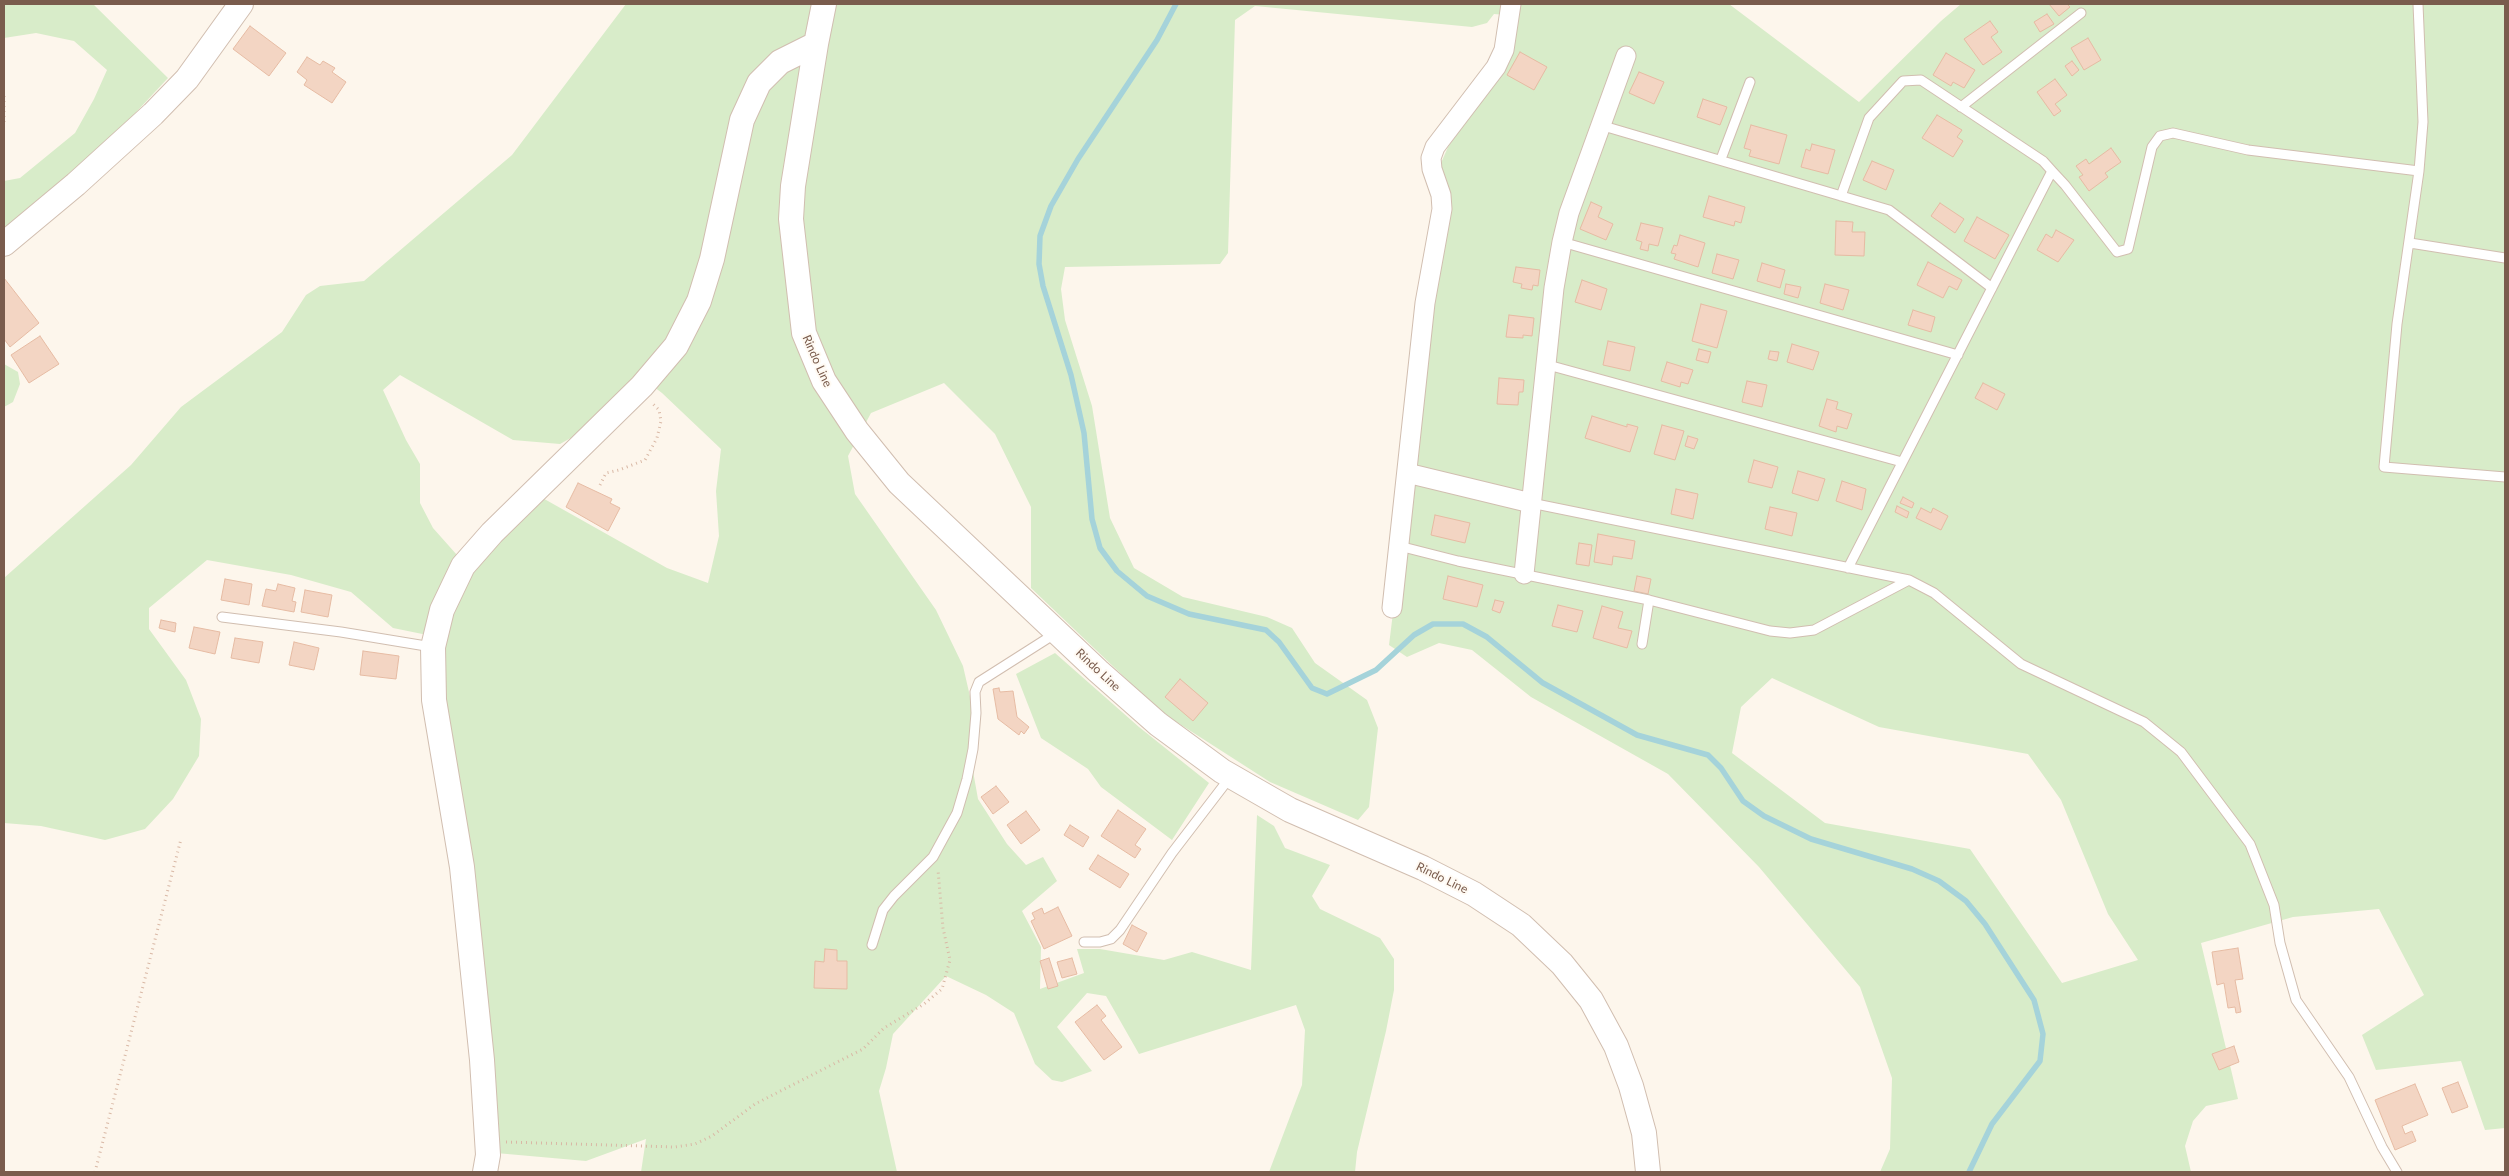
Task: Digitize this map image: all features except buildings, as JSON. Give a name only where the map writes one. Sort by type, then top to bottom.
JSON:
[{"type":"street","points":[[4,244],[76,184],[154,114],[187,79],[241,4]]},
{"type":"street","name":"Rindo Line","points":[[824,4],[793,186],[792,219],[804,333],[824,381],[857,431],[899,483],[1158,724],[1231,776],[1290,810],[1423,868],[1474,894],[1528,931],[1562,964],[1591,1000],[1616,1046],[1631,1086],[1644,1133],[1648,1172]]},
{"type":"street","points":[[1392,608],[1425,303],[1442,209],[1431,158],[1435,147],[1496,67],[1504,50],[1510,4]]},
{"type":"street","points":[[485,1172],[487,1142],[482,1060],[462,867],[434,700],[433,647],[442,610],[463,566],[492,533],[639,389],[676,346],[699,301],[712,260],[742,120],[759,82],[780,62],[816,44]]},
{"type":"street","points":[[1524,574],[1548,365],[1554,288],[1562,242],[1569,213],[1626,56]]},
{"type":"street","points":[[1407,472],[1531,503]]},
{"type":"lane","points":[[2418,4],[2423,122],[2410,243],[2397,324],[2384,467],[2505,477]]},
{"type":"lane","points":[[1962,107],[2081,13]]},
{"type":"lane","points":[[1841,196],[1869,118],[1903,82],[1921,80],[2042,161],[2065,185],[2117,252],[2128,249],[2152,147],[2160,136],[2173,133],[2248,150],[2419,171]]},
{"type":"lane","points":[[1721,159],[1750,82]]},
{"type":"lane","points":[[1600,125],[1721,159],[1889,210],[1992,288]]},
{"type":"lane","points":[[1848,568],[2052,171]]},
{"type":"lane","points":[[1562,242],[1673,276],[1958,355]]},
{"type":"lane","points":[[2410,243],[2505,258]]},
{"type":"lane","points":[[1548,365],[1902,462]]},
{"type":"lane","points":[[1531,503],[1909,580],[1934,593],[2021,664],[2144,722],[2181,752],[2250,844],[2274,905],[2280,943],[2296,1000],[2349,1077],[2382,1147],[2397,1172]]},
{"type":"lane","points":[[1399,546],[1458,561],[1649,600],[1770,631],[1790,633],[1814,630],[1909,580]]},
{"type":"lane","points":[[1642,644],[1649,600]]},
{"type":"lane","points":[[222,617],[341,632],[433,647]]},
{"type":"lane","points":[[872,945],[883,910],[894,896],[933,857],[957,813],[967,780],[976,713],[975,692],[979,682],[1057,632]]},
{"type":"lane","points":[[1084,942],[1100,942],[1111,939],[1120,930],[1172,853],[1231,776]]},
{"type":"path","points":[[4,96],[4,126]]},
{"type":"path","points":[[600,485],[606,473],[645,460],[656,438],[661,421],[659,410],[639,389]]},
{"type":"path","points":[[95,1172],[181,839]]},
{"type":"path","points":[[487,1142],[675,1148],[695,1144],[712,1136],[755,1104],[862,1049],[884,1028],[924,1004],[942,989],[950,960],[940,898],[939,847]]},
{"type":"green space","points":[[4,4],[93,4],[168,78],[111,139],[4,230],[4,181],[20,178],[75,133],[94,99],[107,70],[74,41],[36,33],[4,38]]},
{"type":"green space","points":[[626,4],[1729,4],[1859,102],[1941,21],[1961,4],[2505,4],[2505,1128],[2485,1130],[2461,1061],[2376,1070],[2362,1035],[2424,995],[2379,909],[2293,917],[2201,943],[2238,1099],[2206,1106],[2193,1121],[2185,1146],[2191,1172],[1880,1172],[1890,1149],[1892,1078],[1860,987],[1759,867],[1668,774],[1531,697],[1472,650],[1439,643],[1407,657],[1389,645],[1445,194],[1441,163],[1448,147],[1508,60],[1516,16],[1494,14],[1487,23],[1472,27],[1255,6],[1235,20],[1228,253],[1220,264],[1065,267],[1061,289],[1065,320],[1092,406],[1110,518],[1134,568],[1183,597],[1267,617],[1292,628],[1315,663],[1367,700],[1378,728],[1369,807],[1358,820],[1270,782],[1161,712],[1031,588],[1031,507],[995,434],[944,383],[871,413],[848,456],[855,494],[936,610],[963,666],[977,727],[973,771],[978,799],[1007,844],[1026,865],[1043,857],[1057,881],[1022,911],[1041,947],[1040,989],[1084,973],[1077,949],[1100,949],[1164,960],[1192,952],[1251,970],[1257,815],[1274,826],[1285,848],[1330,865],[1312,896],[1320,909],[1380,938],[1394,959],[1394,990],[1357,1152],[1355,1172],[1269,1172],[1302,1085],[1305,1030],[1296,1005],[1139,1054],[1106,996],[1087,993],[1057,1027],[1092,1071],[1062,1082],[1052,1080],[1035,1064],[1014,1013],[986,995],[946,976],[893,1034],[879,1091],[897,1172],[641,1172],[646,1139],[586,1161],[496,1153],[443,703],[442,638],[393,628],[351,592],[291,575],[207,560],[149,608],[149,629],[186,680],[201,719],[199,756],[173,799],[145,829],[105,840],[41,826],[4,823],[4,578],[131,465],[181,407],[282,332],[306,295],[320,286],[364,281],[512,155]],"holes":[[[637,374],[662,393],[721,449],[716,491],[719,536],[708,583],[667,568],[539,496],[457,555],[433,528],[420,503],[420,464],[406,440],[383,390],[400,375],[513,440],[560,444],[585,430]],[[1772,678],[1879,727],[2028,754],[2061,800],[2108,914],[2138,960],[2062,983],[1970,849],[1825,823],[1732,753],[1741,707]]]},
{"type":"green space","points":[[4,364],[18,372],[20,384],[13,402],[4,407]]},
{"type":"green space","points":[[1055,653],[1139,727],[1209,783],[1172,840],[1101,787],[1088,769],[1041,738],[1016,674]]},
{"type":"waterway","points":[[1176,4],[1157,40],[1078,159],[1051,206],[1040,236],[1039,264],[1043,286],[1071,375],[1084,433],[1092,519],[1100,548],[1117,571],[1147,596],[1189,614],[1266,630],[1279,642],[1312,688],[1327,694],[1376,670],[1414,635],[1433,624],[1463,624],[1487,637],[1543,683],[1637,735],[1708,755],[1721,768],[1743,801],[1764,816],[1811,839],[1912,869],[1939,881],[1966,901],[1985,924],[2034,1000],[2043,1034],[2040,1061],[1992,1124],[1969,1172]]}]
